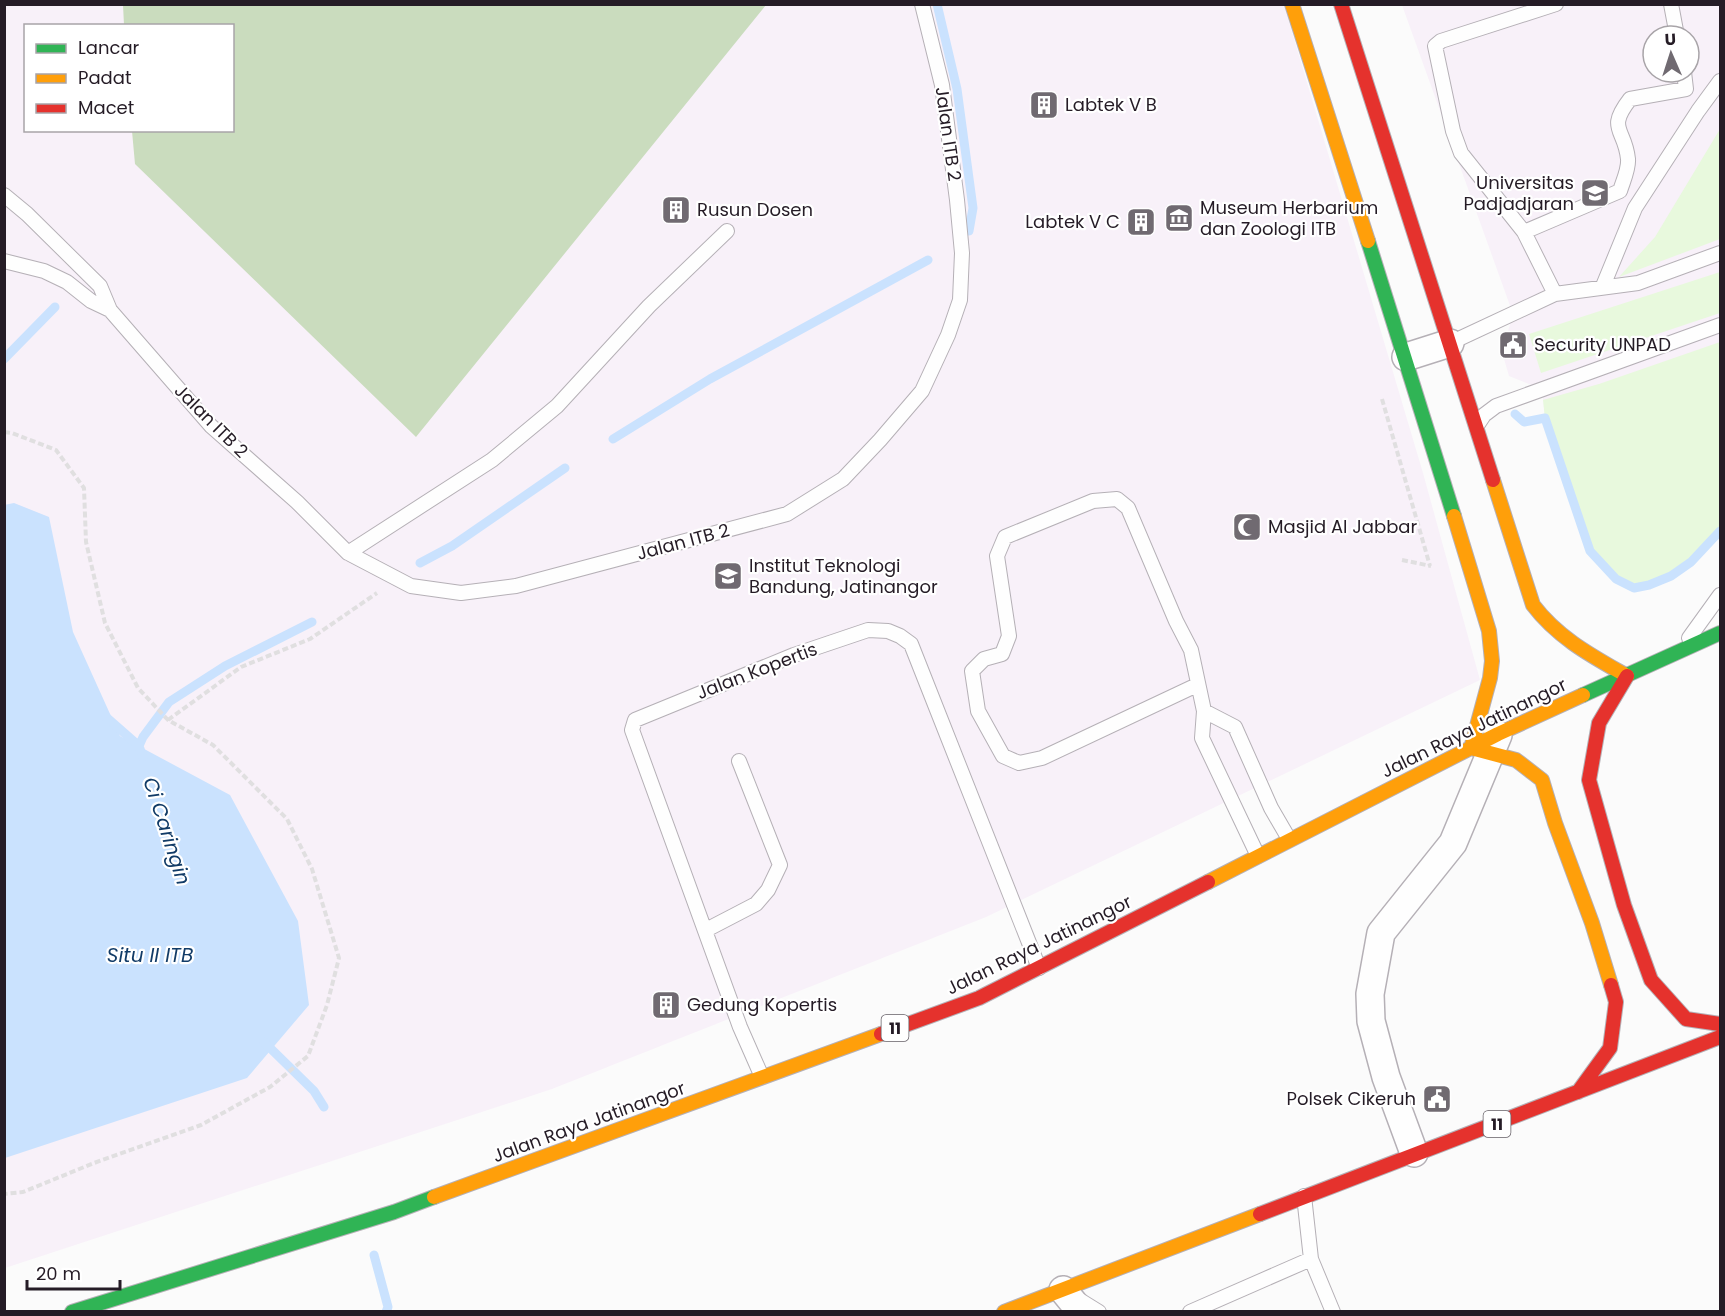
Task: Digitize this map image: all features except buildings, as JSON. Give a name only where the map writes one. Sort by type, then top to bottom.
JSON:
[{"type":"main road","points":[[1292,4],[1406,357],[1489,631],[1492,661],[1486,745],[1516,760],[1542,780],[1555,823],[1592,923],[1616,1002],[1610,1048],[1578,1092]]},
{"type":"main road","points":[[1341,4],[1533,604],[1543,620],[1578,649],[1627,676],[1599,723],[1589,780],[1624,905],[1651,980],[1686,1018],[1720,1024]]},
{"type":"main road","name":"Jalan Raya Jatinangor","points":[[72,1311],[394,1212],[979,998],[1289,839],[1720,633]]},
{"type":"main road","name":"11","points":[[1004,1311],[1720,1037]]},
{"type":"street","points":[[1406,357],[1450,343]]},
{"type":"street","points":[[1414,1153],[1386,1077],[1371,1021],[1370,994],[1381,933],[1453,843],[1486,745]]},
{"type":"street","points":[[1063,1290],[1081,1311]]},
{"type":"lane","name":"Jalan ITB 2","points":[[4,195],[27,214],[100,286],[110,310],[211,426],[297,502],[348,553],[411,586],[461,593],[516,586],[787,514],[843,479],[922,391],[948,335],[960,300],[962,253],[942,84],[922,4]]},
{"type":"lane","points":[[1555,294],[1524,232],[1461,153],[1435,46],[1442,41],[1556,4]]},
{"type":"lane","points":[[1671,4],[1675,24]]},
{"type":"lane","points":[[1603,286],[1635,208],[1720,81]]},
{"type":"lane","points":[[1524,232],[1620,191],[1628,162],[1617,124],[1620,112],[1630,99],[1686,89],[1685,84]]},
{"type":"lane","points":[[348,553],[492,460],[557,406],[649,306],[727,231]]},
{"type":"lane","points":[[1450,343],[1555,294],[1638,283],[1720,253]]},
{"type":"lane","name":"Jalan ITB 2","points":[[4,261],[44,271],[67,282],[91,301],[110,310]]},
{"type":"lane","points":[[1477,429],[1479,420],[1496,406],[1720,326]]},
{"type":"lane","points":[[1197,685],[1042,758],[1019,764],[1003,756],[978,711],[972,671],[984,659],[1002,654],[1008,636],[997,556],[1005,537],[1093,501],[1117,499],[1128,508],[1176,621],[1191,650],[1204,711],[1202,738],[1258,856]]},
{"type":"lane","points":[[1679,652],[1720,595]]},
{"type":"lane","name":"Jalan Kopertis","points":[[762,1077],[740,1027],[632,730],[635,720],[794,655],[868,630],[888,631],[911,644],[1039,968]]},
{"type":"lane","points":[[1204,711],[1235,727],[1271,808],[1289,839]]},
{"type":"lane","points":[[706,930],[756,904],[768,890],[780,865],[739,760]]},
{"type":"lane","points":[[1304,1196],[1311,1259],[1333,1311]]},
{"type":"lane","points":[[1190,1311],[1311,1259]]},
{"type":"lane","points":[[1063,1290],[1099,1311]]},
{"type":"path","points":[[4,432],[56,450],[84,488],[86,542],[105,623],[138,688],[168,719],[213,745],[287,819],[312,869],[339,958],[327,1005],[308,1056],[275,1082],[201,1125],[94,1163],[23,1192],[4,1194]]},
{"type":"path","points":[[168,719],[241,667],[310,639],[399,579]]},
{"type":"shaded area","name":"Institut Teknologi Bandung, Jatinangor","points":[[4,5],[1284,5],[1423,473],[1480,680],[986,917],[552,1089],[5,1268]]},
{"type":"shaded area","name":"Universitas Padjadjaran","points":[[1402,5],[1720,5],[1720,531],[1691,562],[1671,576],[1634,588],[1616,579],[1590,551],[1545,418],[1542,389],[1509,376],[1502,352],[1513,314]]},
{"type":"green space","points":[[123,4],[766,5],[416,437],[135,164],[132,132],[234,132],[234,24],[124,24]]},
{"type":"green space","points":[[1720,129],[1720,239],[1619,277],[1655,237]]},
{"type":"green space","points":[[1720,272],[1720,313],[1541,373],[1529,334]]},
{"type":"green space","points":[[1720,342],[1720,531],[1691,562],[1671,576],[1634,588],[1616,579],[1590,551],[1545,419],[1543,400],[1599,384]]},
{"type":"water","name":"Situ II ITB","points":[[14,503],[49,517],[73,632],[120,736],[230,795],[298,921],[309,1005],[247,1078],[5,1158],[4,505]]},
{"type":"waterway","points":[[937,4],[957,89],[973,208],[969,231]]},
{"type":"waterway","points":[[613,439],[710,379],[928,260]]},
{"type":"waterway","points":[[4,359],[55,307]]},
{"type":"waterway","points":[[1515,414],[1524,422],[1545,418],[1590,551],[1616,579],[1634,588],[1671,576],[1691,562],[1720,531]]},
{"type":"waterway","points":[[420,563],[452,546],[565,468]]},
{"type":"waterway","points":[[139,746],[169,702],[225,666],[312,622]]},
{"type":"waterway","name":"Ci Caringin","points":[[106,717],[139,746],[143,757]]},
{"type":"waterway","name":"Ci Caringin","points":[[264,1042],[314,1091],[324,1107]]},
{"type":"waterway","name":"Ci Caringin","points":[[374,1255],[388,1307],[386,1312]]},
{"type":"traffic: fast","points":[[1368,241],[1454,516]]},
{"type":"traffic: fast","points":[[1583,695],[1720,633]]},
{"type":"traffic: fast","points":[[72,1312],[394,1212],[434,1197]]},
{"type":"traffic: slow","points":[[1292,4],[1368,241]]},
{"type":"traffic: slow","points":[[1493,480],[1533,605],[1564,637],[1627,676]]},
{"type":"traffic: slow","points":[[1454,516],[1489,631],[1492,661],[1490,678],[1471,748]]},
{"type":"traffic: slow","points":[[1208,882],[1498,734],[1583,695]]},
{"type":"traffic: slow","points":[[1471,748],[1516,760],[1542,780],[1611,985]]},
{"type":"traffic: slow","points":[[434,1197],[881,1034]]},
{"type":"traffic: slow","points":[[1004,1312],[1260,1214]]},
{"type":"traffic: jam","points":[[1341,4],[1493,480]]},
{"type":"traffic: jam","points":[[1627,676],[1599,723],[1589,780],[1624,905],[1651,980],[1686,1019],[1720,1024]]},
{"type":"traffic: jam","points":[[881,1034],[979,998],[1208,882]]},
{"type":"traffic: jam","points":[[1578,1092],[1610,1048],[1616,1002],[1611,985]]},
{"type":"traffic: jam","points":[[1260,1214],[1720,1037]]},
{"type":"place","name":"Labtek V B","points":[[1044,105]]},
{"type":"place","name":"Universitas Padjadjaran","points":[[1595,193]]},
{"type":"place","name":"Rusun Dosen","points":[[676,210]]},
{"type":"place","name":"Museum Herbarium dan Zoologi ITB","points":[[1179,218]]},
{"type":"place","name":"Labtek V C","points":[[1141,222]]},
{"type":"place","name":"Security UNPAD","points":[[1513,345]]},
{"type":"place","name":"Masjid Al Jabbar","points":[[1247,527]]},
{"type":"place","name":"Institut Teknologi Bandung, Jatinangor","points":[[728,576]]},
{"type":"place","name":"Gedung Kopertis","points":[[666,1005]]},
{"type":"place","name":"Polsek Cikeruh","points":[[1437,1099]]}]
